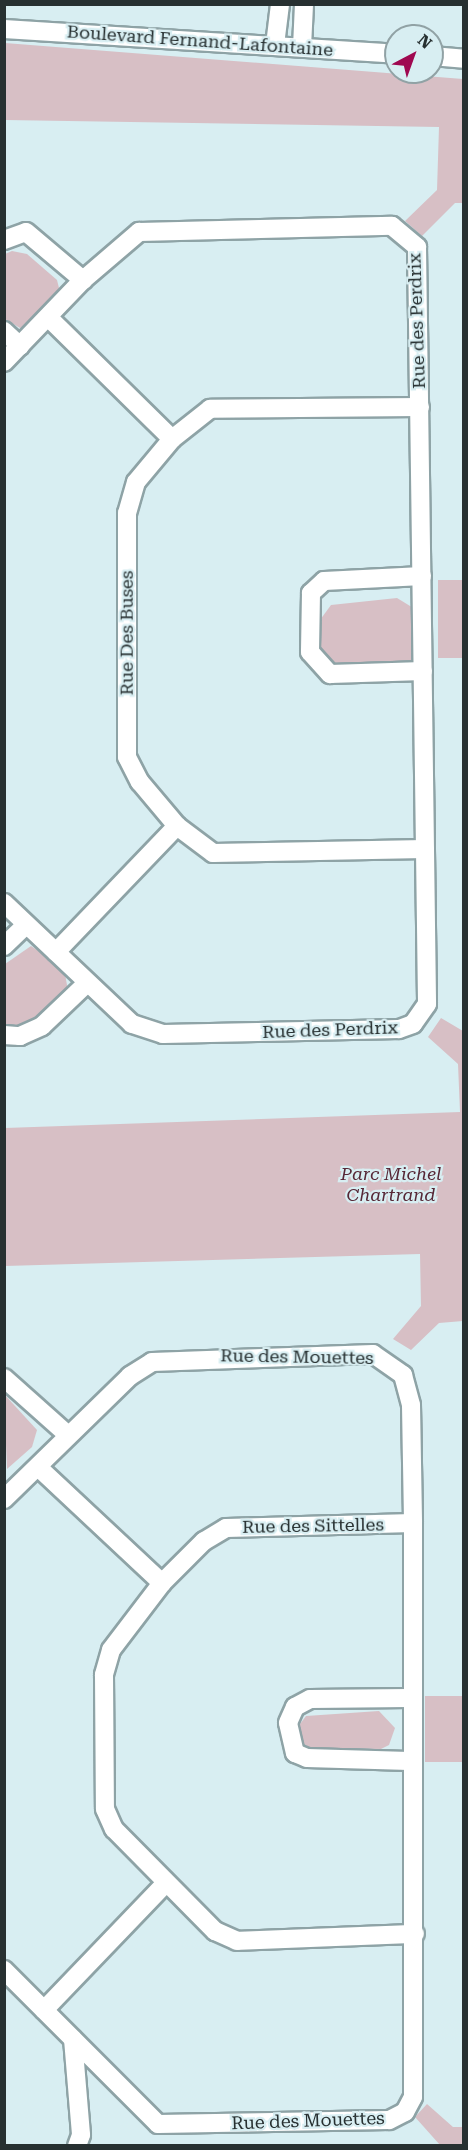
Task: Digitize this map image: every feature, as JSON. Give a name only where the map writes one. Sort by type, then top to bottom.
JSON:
[{"type":"street","points":[[275,45],[280,4]]},
{"type":"street","points":[[302,46],[304,4]]},
{"type":"street","name":"Boulevard Fernand-Lafontaine","points":[[4,29],[302,46],[384,53]]},
{"type":"street","points":[[444,57],[464,59]]},
{"type":"street","name":"Rue des Perdrix","points":[[4,362],[124,240],[147,230],[392,226],[417,247],[427,1004],[413,1024],[399,1029],[163,1034],[132,1024],[4,903]]},
{"type":"street","points":[[4,240],[26,232],[83,280]]},
{"type":"street","points":[[48,317],[172,439]]},
{"type":"street","points":[[4,332],[20,346]]},
{"type":"street","name":"Rue Des Buses","points":[[420,407],[229,405],[210,409],[172,439],[129,498],[127,757],[140,782],[177,826],[213,853],[247,856],[425,849]]},
{"type":"street","points":[[422,576],[324,581],[311,593],[310,652],[330,674],[423,671]]},
{"type":"street","points":[[56,952],[177,826]]},
{"type":"street","points":[[4,946],[26,925]]},
{"type":"street","points":[[4,1035],[20,1036],[42,1026],[87,983]]},
{"type":"street","name":"Rue des Mouettes","points":[[4,1970],[158,2124],[390,2120],[405,2112],[413,2097],[415,1934],[409,1698],[413,1523],[411,1405],[403,1375],[373,1354],[152,1362],[68,1435],[38,1467],[7,1491]]},
{"type":"street","points":[[4,1378],[68,1435]]},
{"type":"street","points":[[38,1467],[162,1583]]},
{"type":"street","name":"Rue des Sittelles","points":[[413,1523],[226,1528],[162,1583],[111,1650],[104,1675],[105,1809],[114,1829],[165,1884],[215,1931],[237,1941],[415,1934]]},
{"type":"street","points":[[409,1698],[310,1699],[295,1707],[288,1723],[295,1753],[307,1758],[409,1761]]},
{"type":"street","points":[[44,2010],[165,1884]]},
{"type":"street","points":[[73,2038],[81,2135],[77,2145]]},
{"type":"green space","points":[[5,43],[384,73],[384,84],[444,84],[444,78],[463,79],[463,203],[455,203],[422,236],[405,221],[437,190],[439,127],[5,120]]},
{"type":"green space","points":[[12,251],[27,254],[57,280],[60,292],[36,323],[20,328],[5,319],[5,254]]},
{"type":"green space","points":[[438,580],[463,580],[463,658],[438,658]]},
{"type":"green space","points":[[397,598],[415,609],[415,659],[408,664],[330,663],[321,650],[320,620],[331,605]]},
{"type":"green space","points":[[31,946],[64,968],[68,991],[24,1030],[5,1024],[5,964]]},
{"type":"green space","name":"Parc Michel Chartrand","points":[[441,1018],[463,1031],[463,1321],[439,1323],[411,1350],[393,1339],[421,1306],[420,1254],[5,1266],[5,1128],[460,1112],[458,1064],[428,1037]]},
{"type":"green space","points":[[4,1394],[37,1430],[32,1447],[7,1469]]},
{"type":"green space","points":[[425,1696],[463,1696],[463,1762],[425,1762]]},
{"type":"green space","points":[[379,1711],[395,1728],[389,1745],[381,1749],[311,1748],[302,1743],[297,1728],[306,1716]]},
{"type":"green space","points":[[427,2104],[453,2127],[463,2127],[463,2145],[440,2145],[415,2117]]}]
